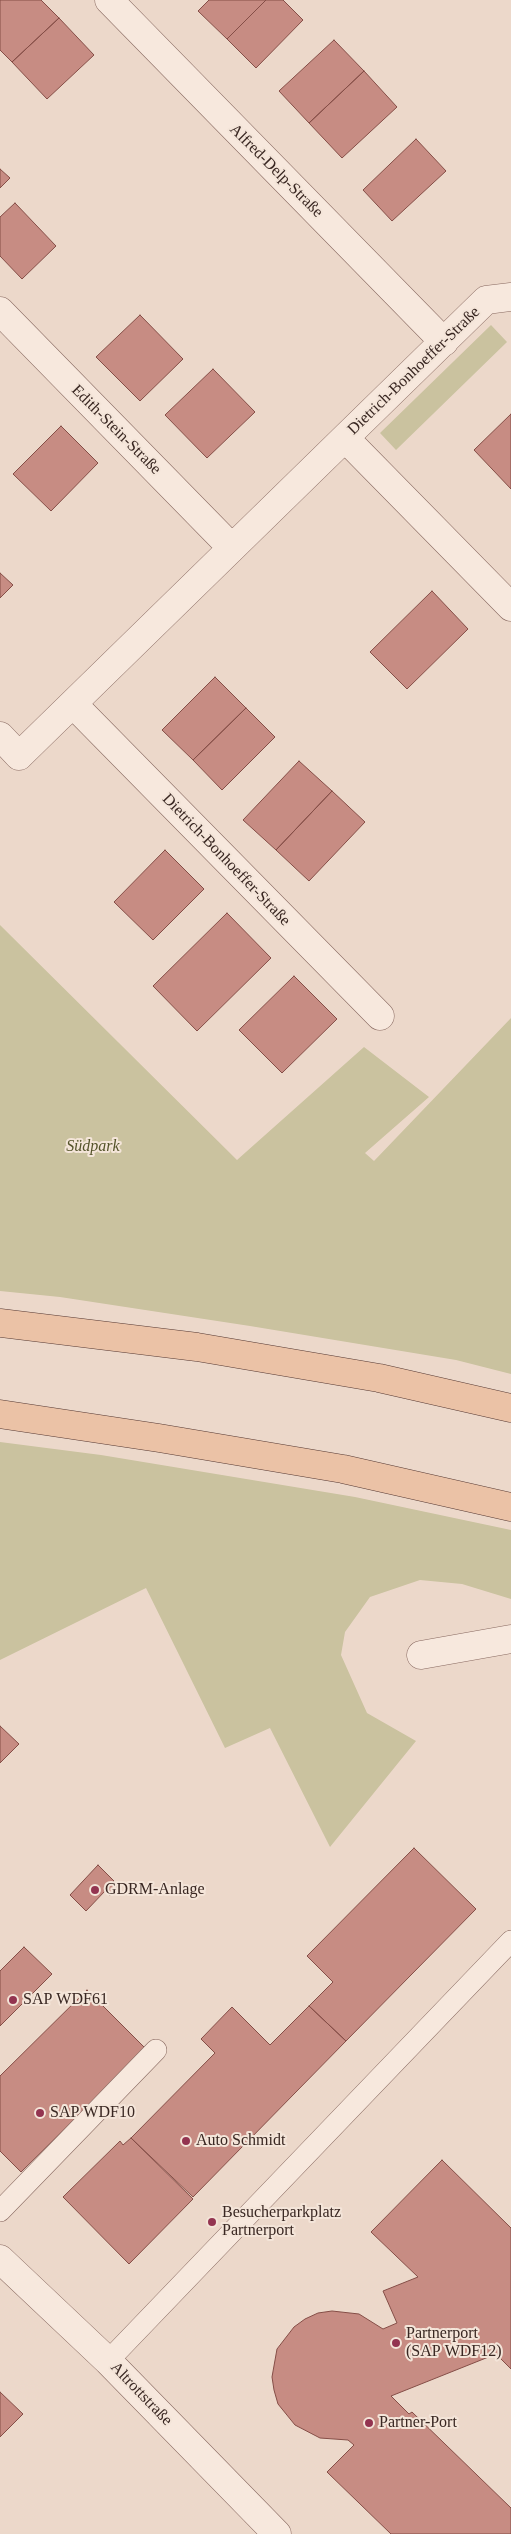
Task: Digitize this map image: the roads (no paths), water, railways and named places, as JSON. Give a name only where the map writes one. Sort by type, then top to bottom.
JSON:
[{"type":"main road","points":[[0,1323],[197,1346],[379,1378],[511,1408]]},
{"type":"main road","points":[[0,1414],[343,1469],[511,1507]]},
{"type":"street","name":"Alfred-Delp-Straße","points":[[108,0],[444,342]]},
{"type":"street","name":"Dietrich-Bonhoeffer-Straße","points":[[0,736],[19,756],[486,300],[511,297]]},
{"type":"street","name":"Edith-Stein-Straße","points":[[0,311],[232,548]]},
{"type":"street","name":"Dietrich-Bonhoeffer-Straße","points":[[345,438],[511,607]]},
{"type":"street","name":"Dietrich-Bonhoeffer-Straße","points":[[73,704],[380,1016]]},
{"type":"street","points":[[421,1655],[511,1638]]},
{"type":"street","name":"Altrottstraße","points":[[0,2259],[108,2361],[277,2534]]},
{"type":"lane","points":[[108,2361],[511,1941]]},
{"type":"lane","points":[[0,2211],[156,2050]]},
{"type":"place","name":"GDRM-Anlage","points":[[95,1890]]},
{"type":"place","name":"SAP WDF61","points":[[13,2000]]},
{"type":"place","name":"SAP WDF10","points":[[40,2113]]},
{"type":"place","name":"Auto Schmidt","points":[[186,2141]]},
{"type":"place","name":"Besucherparkplatz Partnerport","points":[[212,2222]]},
{"type":"place","name":"Partnerport (SAP WDF12)","points":[[396,2343]]},
{"type":"place","name":"Partner-Port","points":[[369,2423]]},
{"type":"park label","name":"Südpark","points":[[93,1147]]}]
